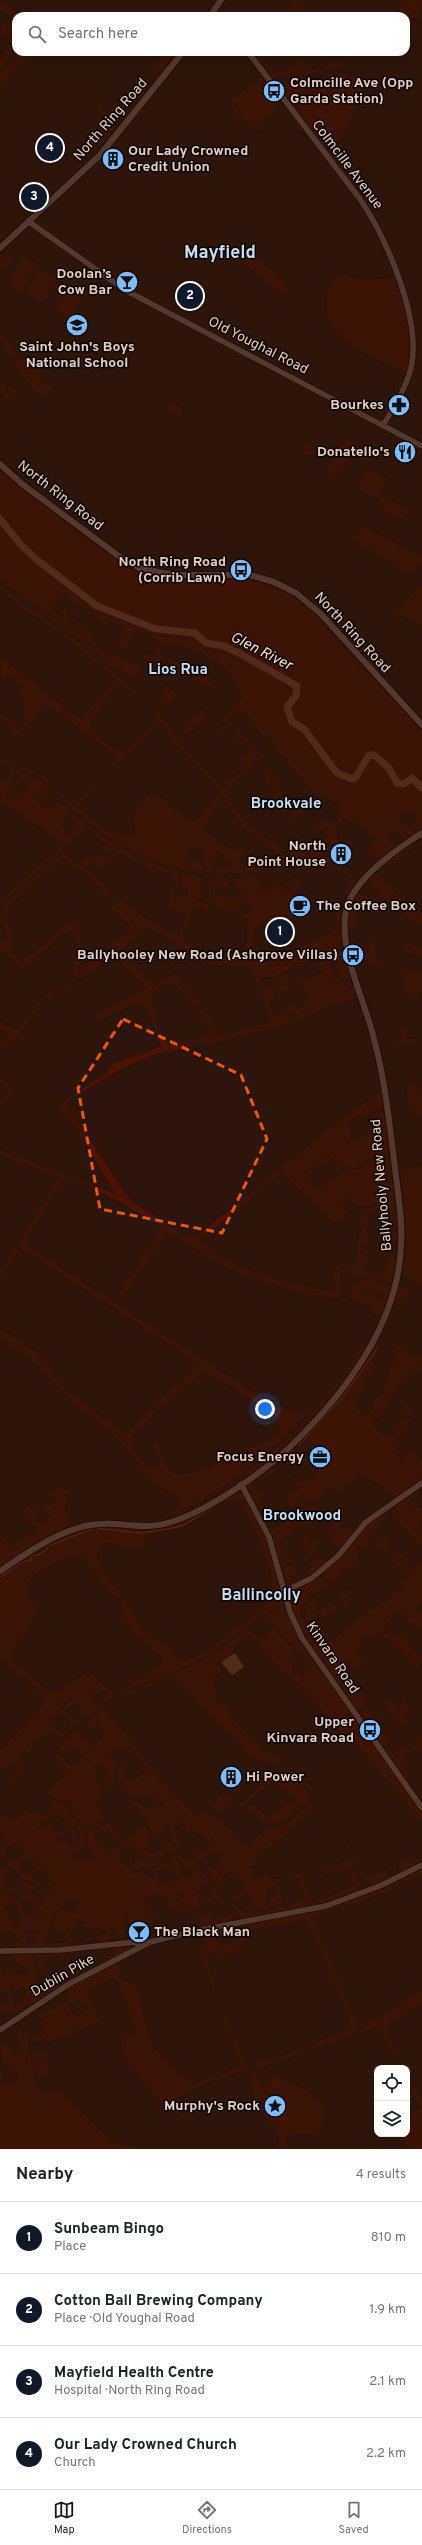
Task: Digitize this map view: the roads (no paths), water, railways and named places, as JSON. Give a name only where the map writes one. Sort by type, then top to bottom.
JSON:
[{"type":"main road","points":[[214,12],[221,0]]},
{"type":"main road","name":"North Ring Road","points":[[0,248],[100,155],[180,56]]},
{"type":"main road","name":"North Ring Road","points":[[0,464],[39,497],[120,557],[139,568],[174,575],[250,575],[274,582],[296,593],[321,614],[422,725]]},
{"type":"main road","name":"Ballyhooly New Road","points":[[0,1571],[43,1544],[75,1529],[102,1523],[137,1527],[170,1522],[188,1515],[241,1484],[292,1445],[328,1407],[364,1356],[391,1300],[400,1263],[401,1227],[393,1148],[380,1066],[345,930],[348,904],[362,883],[383,862],[422,832]]},
{"type":"street","name":"Colmcille Avenue","points":[[251,56],[360,199],[376,224],[390,254],[411,321],[414,338],[409,374],[383,425]]},
{"type":"street","name":"Old Youghal Road","points":[[28,221],[125,290],[422,446]]},
{"type":"street","name":"Kinvara Road","points":[[241,1484],[269,1537],[294,1622],[308,1647],[422,1808]]},
{"type":"street","points":[[285,1591],[312,1578],[338,1556],[366,1522],[420,1485]]},
{"type":"street","name":"Dublin Pike","points":[[0,2030],[63,1988],[141,1947],[164,1938],[326,1906],[382,1885],[422,1865]]},
{"type":"street","name":"Dublin Pike","points":[[0,1951],[60,1950],[135,1942],[141,1947]]},
{"type":"waterway","name":"Glen River","points":[[0,519],[21,545],[36,559],[97,606],[156,629],[195,633],[206,643],[223,646],[239,653],[297,686],[296,696],[287,707],[292,722],[304,729],[337,773],[352,779],[356,777],[369,755],[374,755],[389,768],[397,783],[404,784],[412,778],[422,788]]},
{"type":"waterway","points":[[299,1445],[342,1398],[377,1349]]},
{"type":"waterway","points":[[254,1480],[294,1450]]},
{"type":"waterway","points":[[0,1577],[24,1561],[30,1561],[32,1556],[41,1554],[50,1545],[95,1528],[141,1533],[173,1528],[184,1525],[233,1495]]},
{"type":"place","name":"Colmcille Ave (Opp Garda Station)","points":[[274,91]]},
{"type":"place","name":"Our Lady Crowned Church","points":[[50,148]]},
{"type":"place","name":"Our Lady Crowned Credit Union","points":[[113,159]]},
{"type":"place","name":"Mayfield Health Centre","points":[[34,197]]},
{"type":"place","name":"Doolan’s Cow Bar","points":[[127,282]]},
{"type":"place","name":"Cotton Ball Brewing Company","points":[[190,296]]},
{"type":"place","name":"Saint John's Boys National School","points":[[77,325]]},
{"type":"place","name":"Bourkes","points":[[399,405]]},
{"type":"place","name":"Donatello's","points":[[405,452]]},
{"type":"place","name":"North Ring Road (Corrib Lawn)","points":[[241,570]]},
{"type":"place","name":"North Point House","points":[[341,854]]},
{"type":"place","name":"The Coffee Box","points":[[300,906]]},
{"type":"place","name":"Sunbeam Bingo","points":[[280,932]]},
{"type":"place","name":"Ballyhooley New Road (Ashgrove Villas)","points":[[353,955]]},
{"type":"place","name":"Focus Energy","points":[[320,1457]]},
{"type":"place","name":"Upper Kinvara Road","points":[[370,1730]]},
{"type":"place","name":"Hi Power","points":[[231,1777]]},
{"type":"place","name":"The Black Man","points":[[139,1932]]},
{"type":"place","name":"Murphy's Rock","points":[[275,2106]]},
{"type":"district","name":"Mayfield","points":[[220,253]]},
{"type":"district","name":"Lios Rua","points":[[178,670]]},
{"type":"district","name":"Brookvale","points":[[286,804]]},
{"type":"district","name":"Brookwood","points":[[302,1516]]},
{"type":"district","name":"Ballincolly","points":[[261,1596]]}]
